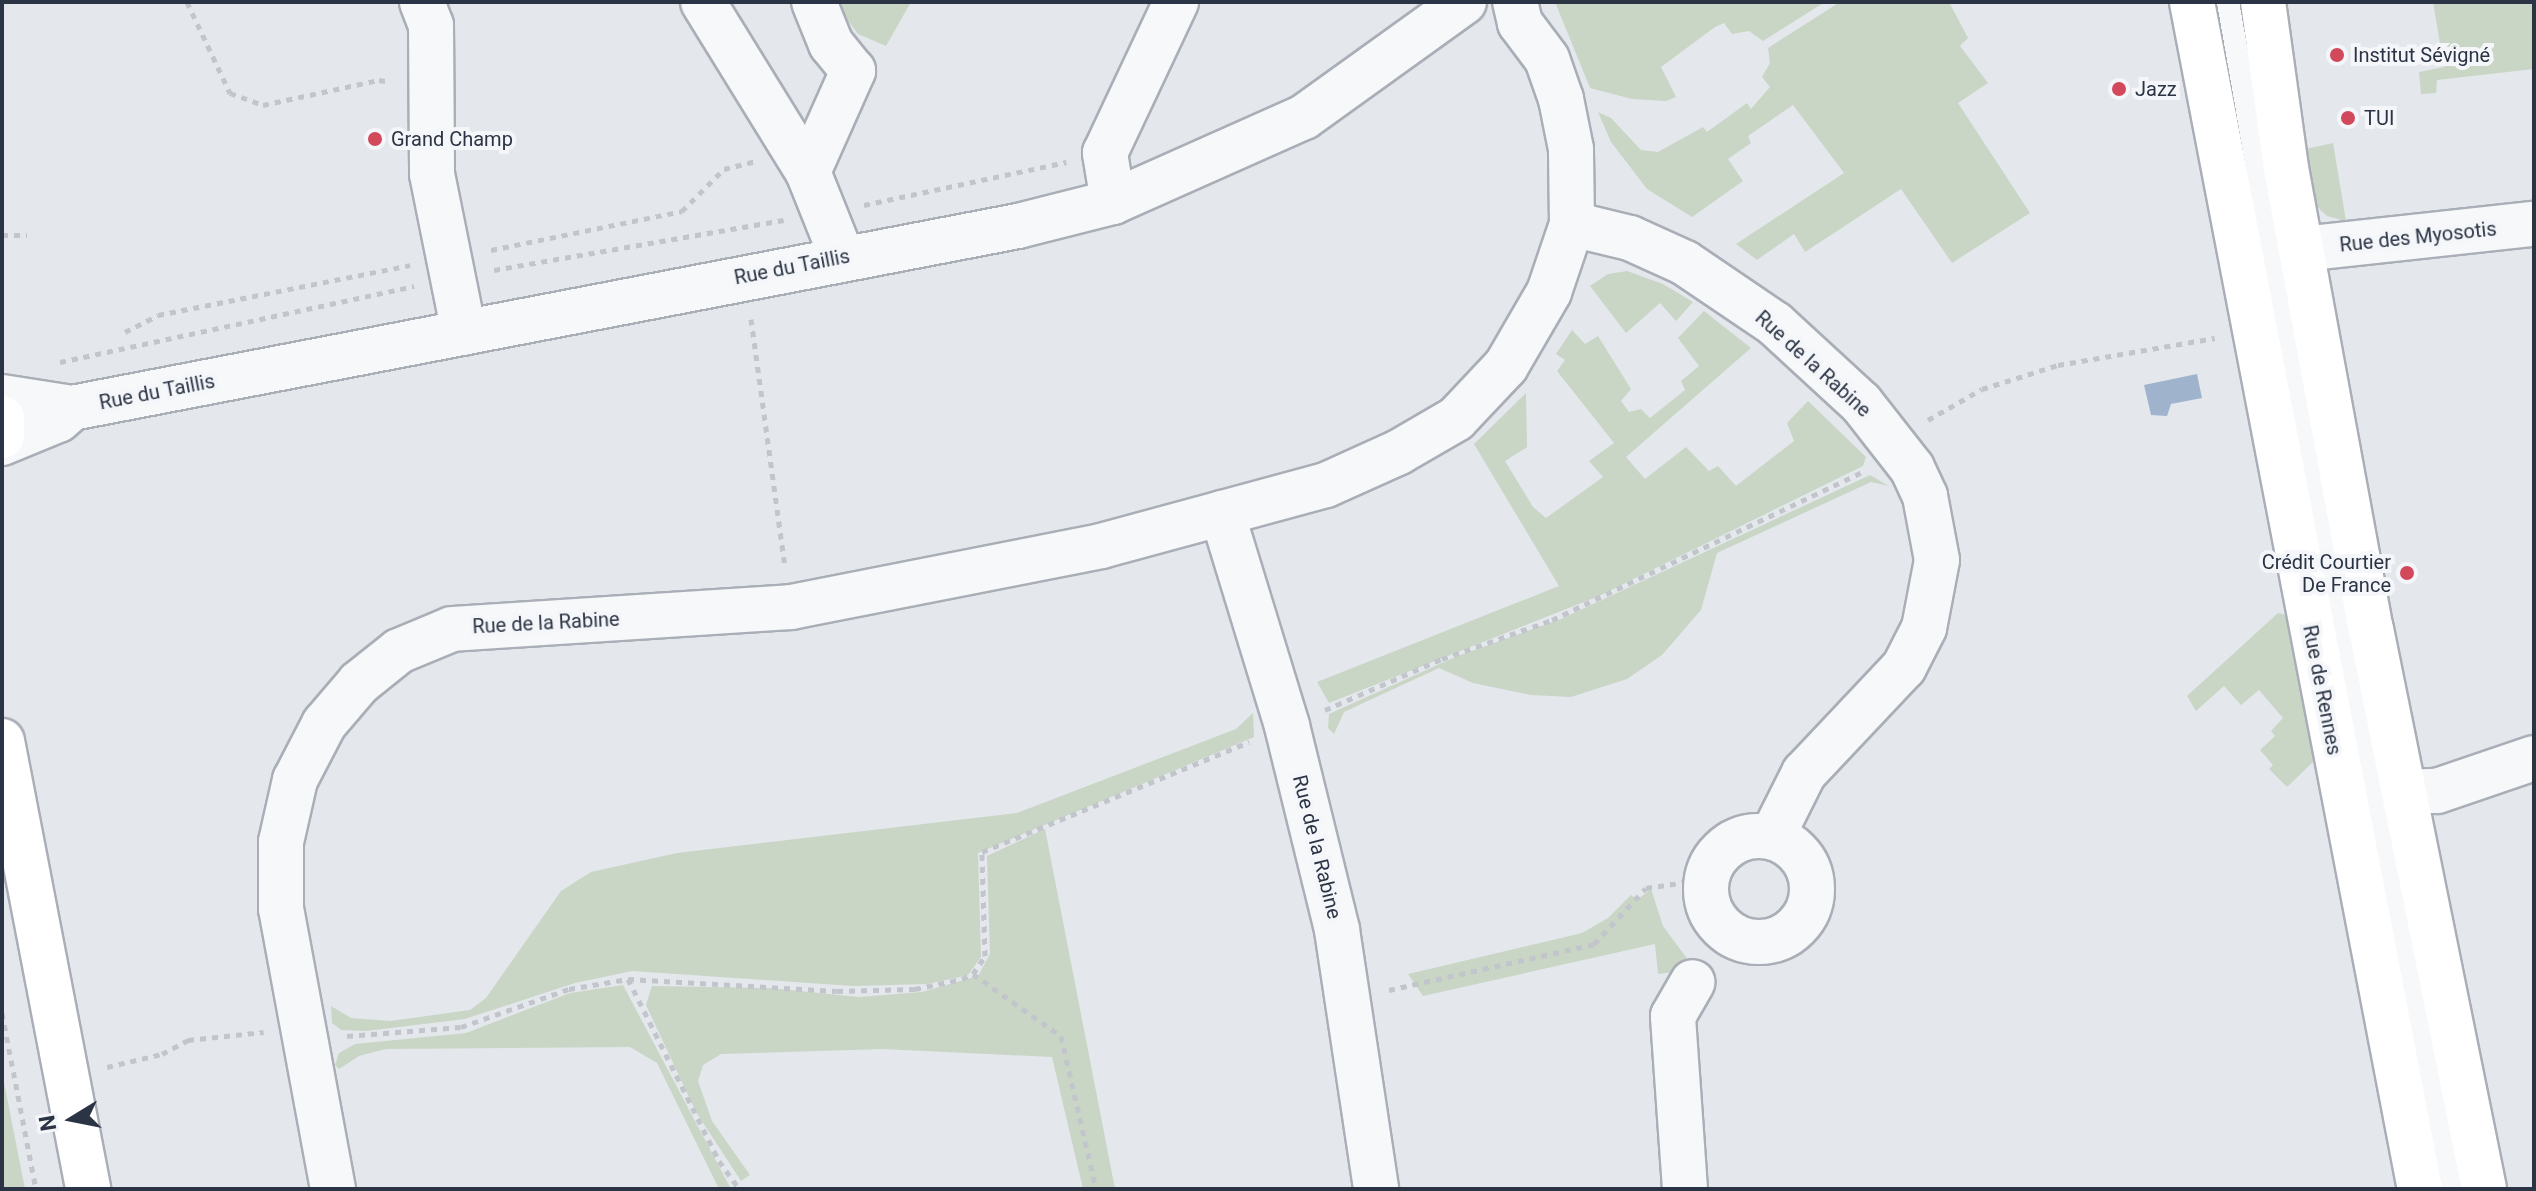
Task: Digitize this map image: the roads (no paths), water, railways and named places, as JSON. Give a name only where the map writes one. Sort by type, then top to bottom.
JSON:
[{"type":"main road","name":"Rue de Rennes","points":[[2192,2],[2252,334],[2420,1189]]},
{"type":"main road","points":[[2263,2],[2302,249],[2403,792],[2484,1189]]},
{"type":"main road","points":[[2,418],[2,436]]},
{"type":"main road","points":[[2,741],[88,1189]]},
{"type":"street","points":[[422,2],[431,25],[429,95],[432,174],[464,333]]},
{"type":"street","points":[[703,2],[808,172],[827,213],[842,257]]},
{"type":"street","points":[[808,172],[853,71],[831,44],[814,2]]},
{"type":"street","points":[[1113,202],[1105,153],[1176,2]]},
{"type":"street","name":"Rue du Taillis","points":[[2,397],[72,408],[842,257],[1018,226],[1113,202],[1304,117],[1464,2]]},
{"type":"street","name":"Rue de la Rabine","points":[[333,1189],[300,1025],[281,909],[281,842],[295,780],[324,724],[359,683],[399,651],[452,629],[791,607],[1101,546],[1326,485],[1399,452],[1456,419],[1506,366],[1549,292],[1572,224],[1571,149],[1561,99],[1547,59],[1520,23],[1515,2]]},
{"type":"street","name":"Rue de la Rabine","points":[[1572,224],[1630,238],[1698,271],[1775,324],[1861,403],[1897,446],[1912,468],[1934,525],[1934,594],[1924,628],[1904,667],[1804,773],[1772,837]]},
{"type":"street","name":"Rue des Myosotis","points":[[2302,249],[2534,224]]},
{"type":"street","name":"Rue du Taillis","points":[[2,443],[58,420],[72,408]]},
{"type":"street","name":"Rue de la Rabine","points":[[1222,513],[1287,726],[1337,930],[1376,1189]]},
{"type":"street","points":[[2403,792],[2437,791],[2534,758]]},
{"type":"street","points":[[1746,837],[1772,837],[1788,844],[1810,871],[1809,906],[1788,934],[1753,942],[1736,937],[1712,913],[1706,879],[1723,849],[1746,837]]},
{"type":"street","points":[[1685,1189],[1673,1016],[1693,982]]},
{"type":"lane","name":"Rue de Rennes","points":[[2228,2],[2316,502],[2451,1189]]},
{"type":"water","points":[[2197,374],[2202,398],[2171,404],[2167,416],[2151,415],[2144,385]]},
{"type":"place","name":"Institut Sévigné","points":[[2337,55]]},
{"type":"place","name":"Jazz","points":[[2119,89]]},
{"type":"place","name":"TUI","points":[[2348,118]]},
{"type":"place","name":"Grand Champ","points":[[375,139]]},
{"type":"place","name":"Crédit Courtier De France","points":[[2407,573]]}]
